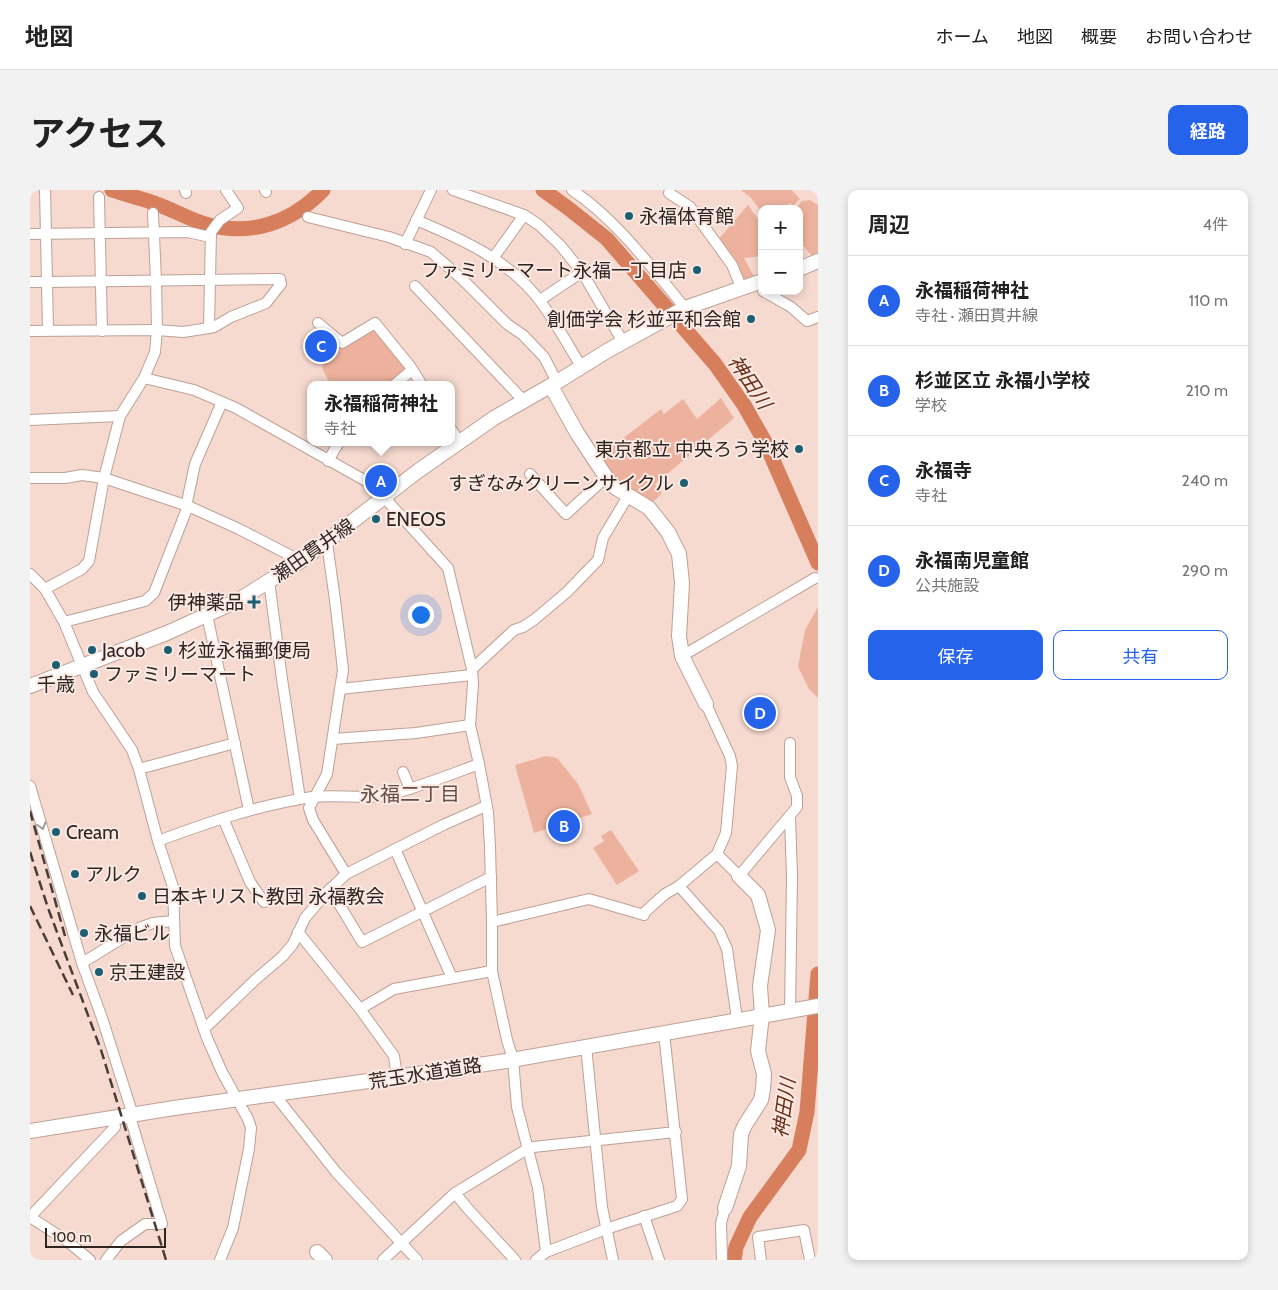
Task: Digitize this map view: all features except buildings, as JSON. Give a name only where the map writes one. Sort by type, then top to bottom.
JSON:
[{"type":"main road","points":[[803,267],[818,260]]},
{"type":"main road","name":"瀬田貫井線","points":[[455,445],[494,418],[554,384],[581,366],[676,313],[756,287]]},
{"type":"main road","points":[[554,384],[577,433],[606,477],[616,488],[650,508],[668,532],[679,554],[682,584],[679,636],[682,656],[706,704]]},
{"type":"main road","name":"瀬田貫井線","points":[[30,686],[208,615],[237,601],[327,543],[418,470],[453,446]]},
{"type":"main road","points":[[724,1208],[739,1166],[741,1134],[744,1125],[762,1100],[764,1074],[758,1051],[762,1015],[760,986],[768,930],[758,894],[739,876]]},
{"type":"main road","name":"荒玉水道道路","points":[[30,1131],[238,1098],[397,1077],[513,1059],[813,1006]]},
{"type":"street","points":[[45,190],[48,330]]},
{"type":"street","points":[[209,328],[210,234],[218,222],[238,208],[226,190]]},
{"type":"street","points":[[405,244],[432,190]]},
{"type":"street","points":[[453,190],[524,215],[539,226],[560,245],[582,272],[623,342]]},
{"type":"street","points":[[572,190],[613,224],[676,313]]},
{"type":"street","points":[[669,193],[690,207],[732,265],[756,287],[792,307],[807,321],[818,317]]},
{"type":"street","points":[[99,197],[102,331]]},
{"type":"street","points":[[45,589],[82,569],[90,561],[104,478],[120,416],[144,378],[155,352],[157,330],[153,213]]},
{"type":"street","points":[[494,257],[524,215]]},
{"type":"street","points":[[308,217],[389,238],[431,252],[507,324],[523,335],[544,357],[554,384]]},
{"type":"street","points":[[416,220],[443,231],[494,257],[517,277],[540,300],[581,366]]},
{"type":"street","points":[[30,234],[188,232],[210,234]]},
{"type":"street","points":[[540,300],[582,272]]},
{"type":"street","points":[[30,282],[280,279],[281,284],[266,302],[209,328],[183,332],[157,330],[30,331]]},
{"type":"street","points":[[415,286],[524,401]]},
{"type":"street","points":[[318,323],[342,343],[375,323],[419,381]]},
{"type":"street","points":[[399,381],[412,370]]},
{"type":"street","points":[[144,378],[182,391],[194,390],[236,408],[373,486],[448,568],[472,672],[470,725],[486,806],[491,877],[492,971],[506,1040],[513,1059],[517,1107],[538,1188],[546,1252]]},
{"type":"street","points":[[64,622],[145,601],[154,594],[188,506],[187,502],[196,464],[222,402]]},
{"type":"street","points":[[30,420],[120,416]]},
{"type":"street","points":[[455,436],[459,442]]},
{"type":"street","points":[[328,461],[337,446]]},
{"type":"street","points":[[530,474],[566,514],[606,477]]},
{"type":"street","points":[[30,478],[65,478],[82,475],[104,478],[188,506],[239,529],[301,561]]},
{"type":"street","points":[[340,689],[472,672],[514,630],[523,627],[535,619],[582,578],[598,560],[603,538],[628,496]]},
{"type":"street","points":[[327,543],[343,670],[327,774],[309,808],[310,814],[346,874]]},
{"type":"street","points":[[30,574],[45,589],[64,622],[93,692],[132,750],[173,887],[175,946],[204,1030],[222,1072],[238,1098],[251,1128],[250,1149],[233,1228],[220,1260]]},
{"type":"street","points":[[682,656],[815,578]]},
{"type":"street","points":[[269,581],[300,799]]},
{"type":"street","points":[[208,615],[249,810]]},
{"type":"street","points":[[492,922],[589,899],[644,916],[645,912],[665,894],[679,886],[718,854],[726,833],[732,766],[730,756],[706,704]]},
{"type":"street","points":[[333,739],[470,725]]},
{"type":"street","points":[[139,769],[235,743]]},
{"type":"street","points":[[718,854],[739,876],[798,807],[790,777],[790,743]]},
{"type":"street","points":[[158,840],[249,810],[300,799],[395,794],[479,764]]},
{"type":"street","points":[[403,772],[410,788]]},
{"type":"street","points":[[30,786],[82,963],[132,1112],[130,1115],[162,1224],[145,1224],[121,1241],[106,1260]]},
{"type":"street","points":[[204,1030],[255,980],[283,956],[293,944],[306,918],[330,889],[346,874],[443,825],[486,806]]},
{"type":"street","points":[[790,817],[792,877],[790,1010]]},
{"type":"street","points":[[223,818],[250,882],[264,902]]},
{"type":"street","points":[[395,849],[452,978]]},
{"type":"street","points":[[330,889],[362,942],[422,910],[491,877]]},
{"type":"street","points":[[679,886],[719,931],[726,949],[737,1019]]},
{"type":"street","points":[[82,963],[139,928],[153,923],[173,921]]},
{"type":"street","points":[[298,932],[360,1009],[394,1056],[397,1077]]},
{"type":"street","points":[[360,1009],[394,989],[492,971]]},
{"type":"street","points":[[536,1260],[546,1252],[606,1228],[677,1206],[682,1199],[664,1033]]},
{"type":"street","points":[[586,1046],[602,1206],[613,1260]]},
{"type":"street","points":[[279,1093],[278,1099],[336,1172],[417,1260]]},
{"type":"street","points":[[90,1260],[67,1241],[30,1217],[116,1127],[113,1118]]},
{"type":"street","points":[[383,1260],[455,1193],[527,1149],[676,1132]]},
{"type":"street","points":[[455,1193],[516,1260]]},
{"type":"street","points":[[722,1260],[721,1224],[724,1208]]},
{"type":"street","points":[[644,1216],[659,1260]]},
{"type":"street","points":[[761,1260],[758,1237],[804,1230],[810,1260]]},
{"type":"shaded area","points":[[741,190],[792,190],[800,199],[794,205],[790,203],[787,205],[758,205],[758,207]]},
{"type":"shaded area","points":[[810,200],[818,205],[818,255],[813,257],[803,246],[803,205],[798,205],[802,201]]},
{"type":"shaded area","points":[[748,205],[758,219],[758,256],[744,258],[755,278],[745,281],[717,241]]},
{"type":"shaded area","points":[[374,331],[407,369],[393,381],[329,381],[322,368],[326,357]]},
{"type":"shaded area","points":[[721,398],[734,418],[655,484],[662,493],[652,503],[620,486],[599,457],[661,409],[664,414],[683,399],[697,419]]},
{"type":"shaded area","points":[[818,607],[818,698],[809,689],[798,667],[805,630]]},
{"type":"shaded area","points":[[546,756],[557,758],[578,784],[592,814],[534,833],[515,765]]},
{"type":"shaded area","points":[[611,830],[639,871],[617,885],[593,848],[604,841],[601,836]]},
{"type":"waterway","name":"神田川","points":[[112,190],[155,203],[205,224],[238,229],[254,228],[283,219],[311,201],[323,190]]},
{"type":"waterway","name":"神田川","points":[[543,190],[607,239],[715,364],[744,405],[765,442],[818,563]]},
{"type":"waterway","name":"神田川","points":[[734,1260],[736,1247],[750,1217],[799,1150],[807,1112],[818,974]]},
{"type":"railway","points":[[30,811],[65,936]]},
{"type":"railway","points":[[30,852],[48,908],[101,1050],[166,1260]]},
{"type":"railway","points":[[30,906],[73,995]]},
{"type":"place","name":"永福体育館","points":[[629,216]]},
{"type":"place","name":"ファミリーマート永福一丁目店","points":[[697,270]]},
{"type":"place","name":"創価学会 杉並平和会館","points":[[751,319]]},
{"type":"place","name":"永福寺","points":[[321,346]]},
{"type":"place","name":"東京都立 中央ろう学校","points":[[799,449]]},
{"type":"place","name":"永福稲荷神社","points":[[381,481]]},
{"type":"place","name":"すぎなみクリーンサイクル","points":[[684,483]]},
{"type":"place","name":"ENEOS","points":[[376,519]]},
{"type":"place","name":"伊神薬品","points":[[254,602]]},
{"type":"place","name":"Jacob","points":[[92,650]]},
{"type":"place","name":"杉並永福郵便局","points":[[168,650]]},
{"type":"place","name":"千歳","points":[[56,665]]},
{"type":"place","name":"ファミリーマート","points":[[94,674]]},
{"type":"place","name":"永福南児童館","points":[[760,713]]},
{"type":"place","name":"杉並区立 永福小学校","points":[[564,826]]},
{"type":"place","name":"Cream","points":[[56,832]]},
{"type":"place","name":"アルク","points":[[75,874]]},
{"type":"place","name":"日本キリスト教団 永福教会","points":[[142,896]]},
{"type":"place","name":"永福ビル","points":[[84,933]]},
{"type":"place","name":"京王建設","points":[[99,972]]},
{"type":"district","name":"永福二丁目","points":[[410,794]]}]
